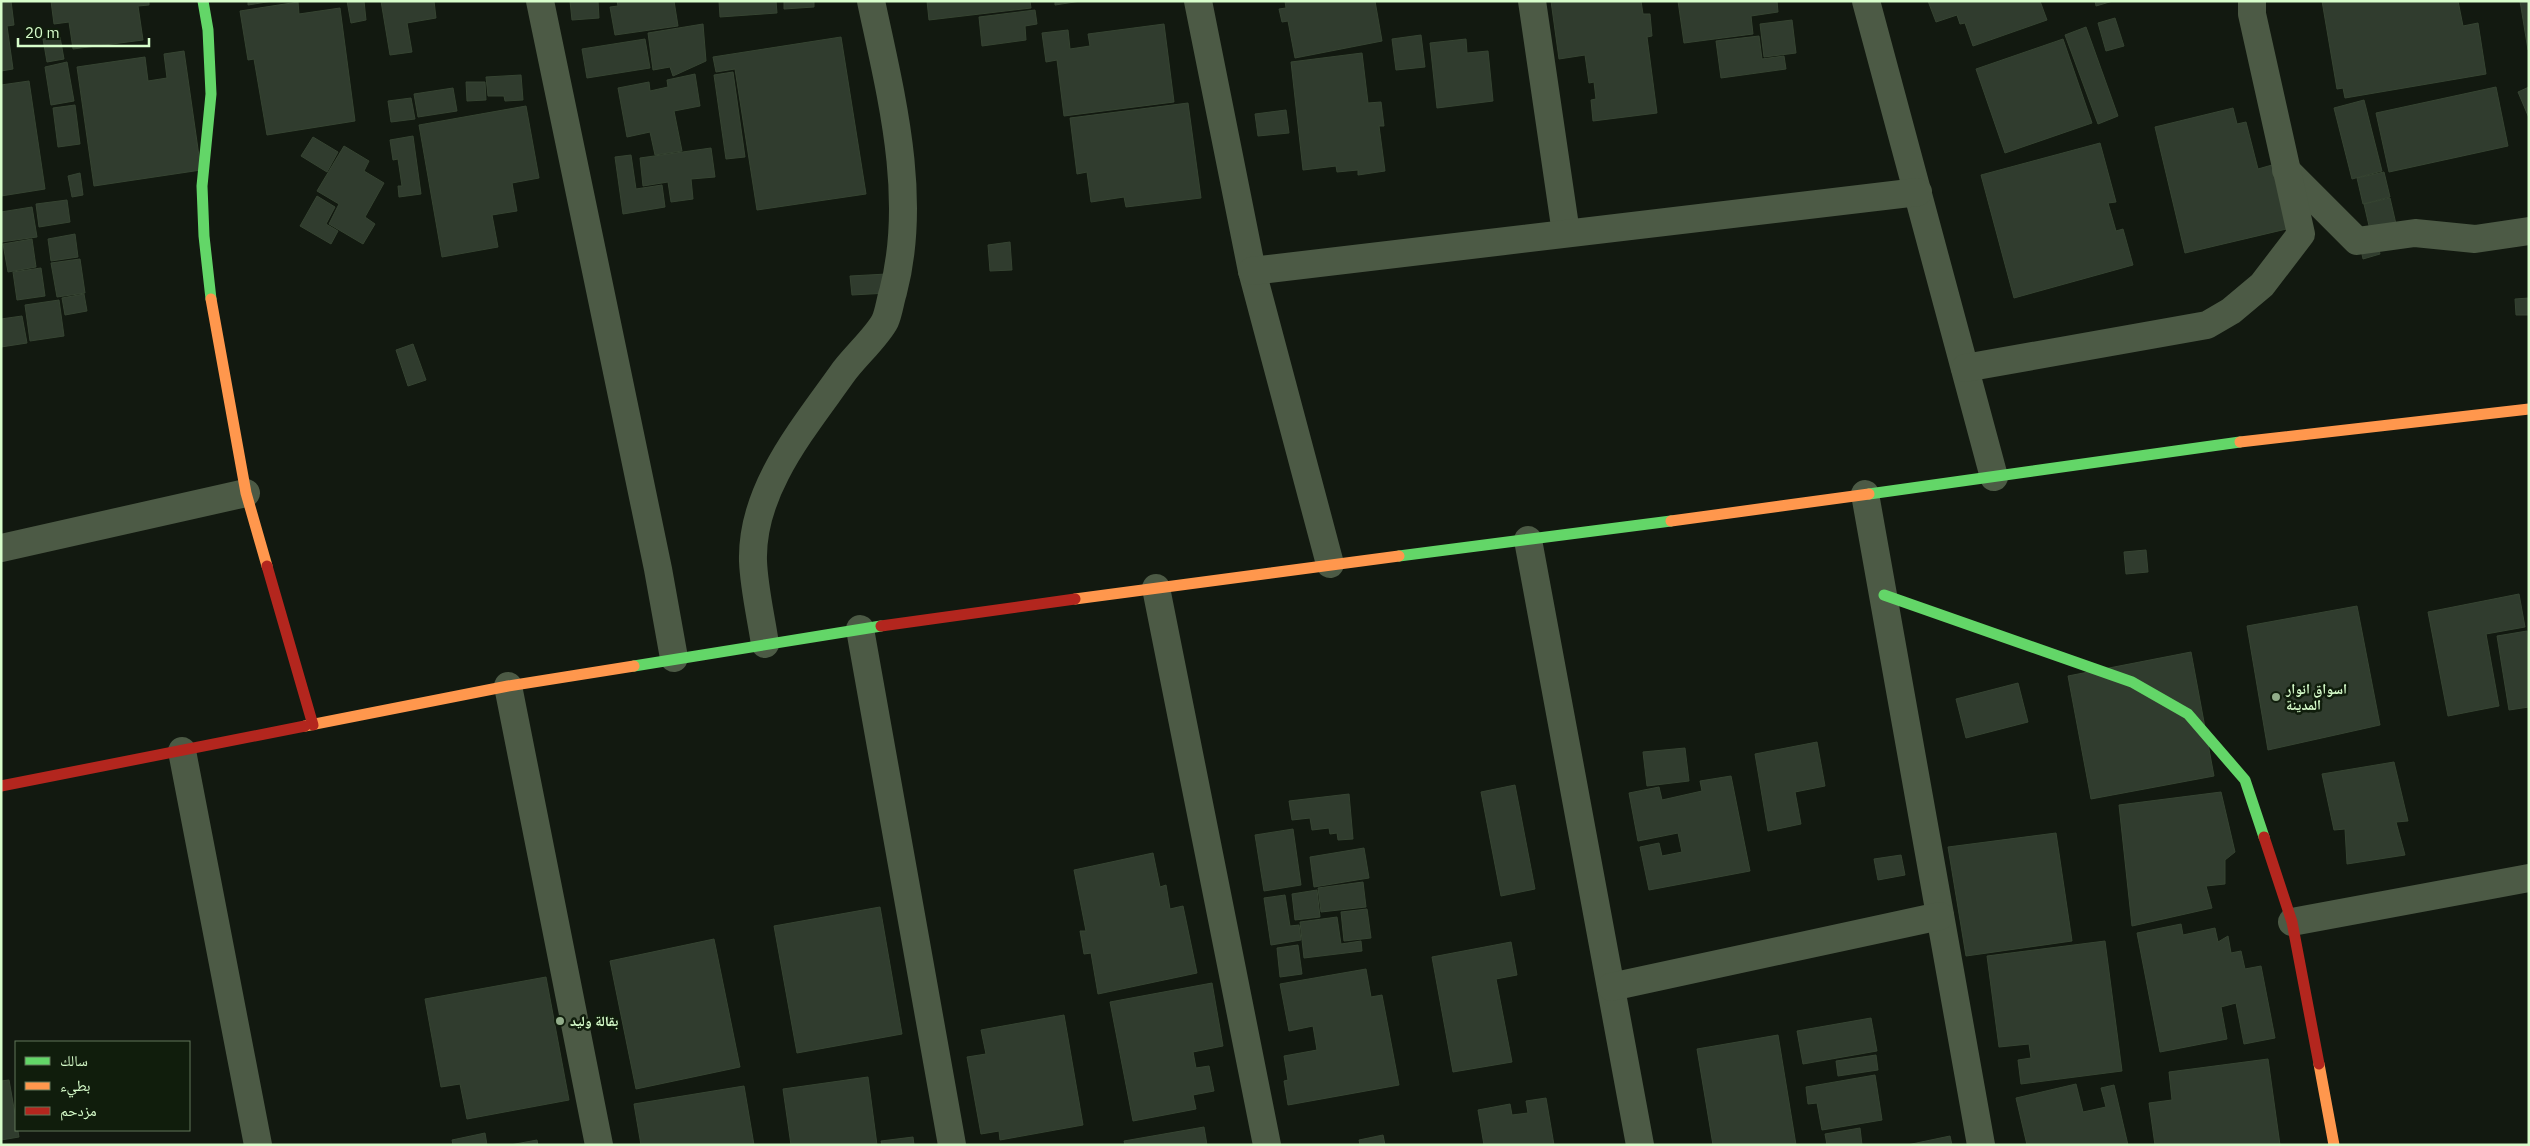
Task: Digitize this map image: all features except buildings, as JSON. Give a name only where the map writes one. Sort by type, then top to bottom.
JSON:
[{"type":"street","points":[[203,1],[208,30],[211,94],[202,186],[204,236],[212,310],[246,493],[313,725]]},
{"type":"street","points":[[540,1],[658,569],[674,658]]},
{"type":"street","points":[[765,644],[753,562],[756,530],[767,493],[791,446],[850,362],[884,322],[899,267],[902,214],[900,157],[890,89],[871,1]]},
{"type":"street","points":[[1198,1],[1252,270],[1330,564]]},
{"type":"street","points":[[1532,1],[1566,233]]},
{"type":"street","points":[[1866,1],[1994,477]]},
{"type":"street","points":[[1965,368],[2207,325],[2231,311],[2262,285],[2301,234],[2252,14],[2252,1]]},
{"type":"street","points":[[2286,170],[2357,241],[2415,234],[2475,239],[2529,231]]},
{"type":"street","points":[[1252,270],[1918,192]]},
{"type":"street","points":[[1,786],[508,686],[860,629],[1330,564],[1528,540],[1994,477],[2130,456],[2306,433],[2529,409]]},
{"type":"street","points":[[1,548],[246,493]]},
{"type":"street","points":[[1865,494],[1981,1145]]},
{"type":"street","points":[[1528,540],[1640,1145]]},
{"type":"street","points":[[1156,588],[1267,1145]]},
{"type":"street","points":[[1884,595],[2132,682],[2188,714],[2245,780],[2292,922],[2334,1145]]},
{"type":"street","points":[[860,629],[952,1145]]},
{"type":"street","points":[[508,686],[599,1145]]},
{"type":"street","points":[[182,751],[258,1145]]},
{"type":"street","points":[[2292,922],[2529,878]]},
{"type":"street","points":[[1611,987],[1940,916]]},
{"type":"traffic: fast","points":[[203,1],[208,30],[211,94],[202,186],[204,236],[211,299]]},
{"type":"traffic: fast","points":[[1869,494],[2240,442]]},
{"type":"traffic: fast","points":[[1399,556],[1671,521]]},
{"type":"traffic: fast","points":[[1884,595],[2132,682],[2188,714],[2245,780],[2264,837]]},
{"type":"traffic: fast","points":[[634,666],[881,626]]},
{"type":"traffic: slow","points":[[211,299],[246,493],[267,566]]},
{"type":"traffic: slow","points":[[2240,442],[2529,409]]},
{"type":"traffic: slow","points":[[1671,521],[1869,494]]},
{"type":"traffic: slow","points":[[1075,599],[1399,556]]},
{"type":"traffic: slow","points":[[305,726],[508,686],[634,666]]},
{"type":"traffic: slow","points":[[2319,1064],[2334,1145]]},
{"type":"traffic: jam","points":[[267,566],[313,725]]},
{"type":"traffic: jam","points":[[881,626],[1075,599]]},
{"type":"traffic: jam","points":[[1,786],[305,726]]},
{"type":"traffic: jam","points":[[2264,837],[2292,922],[2319,1064]]},
{"type":"place","name":"اسواق انوار المدينة","points":[[2276,697]]},
{"type":"place","name":"بقالة وليد","points":[[560,1021]]}]
